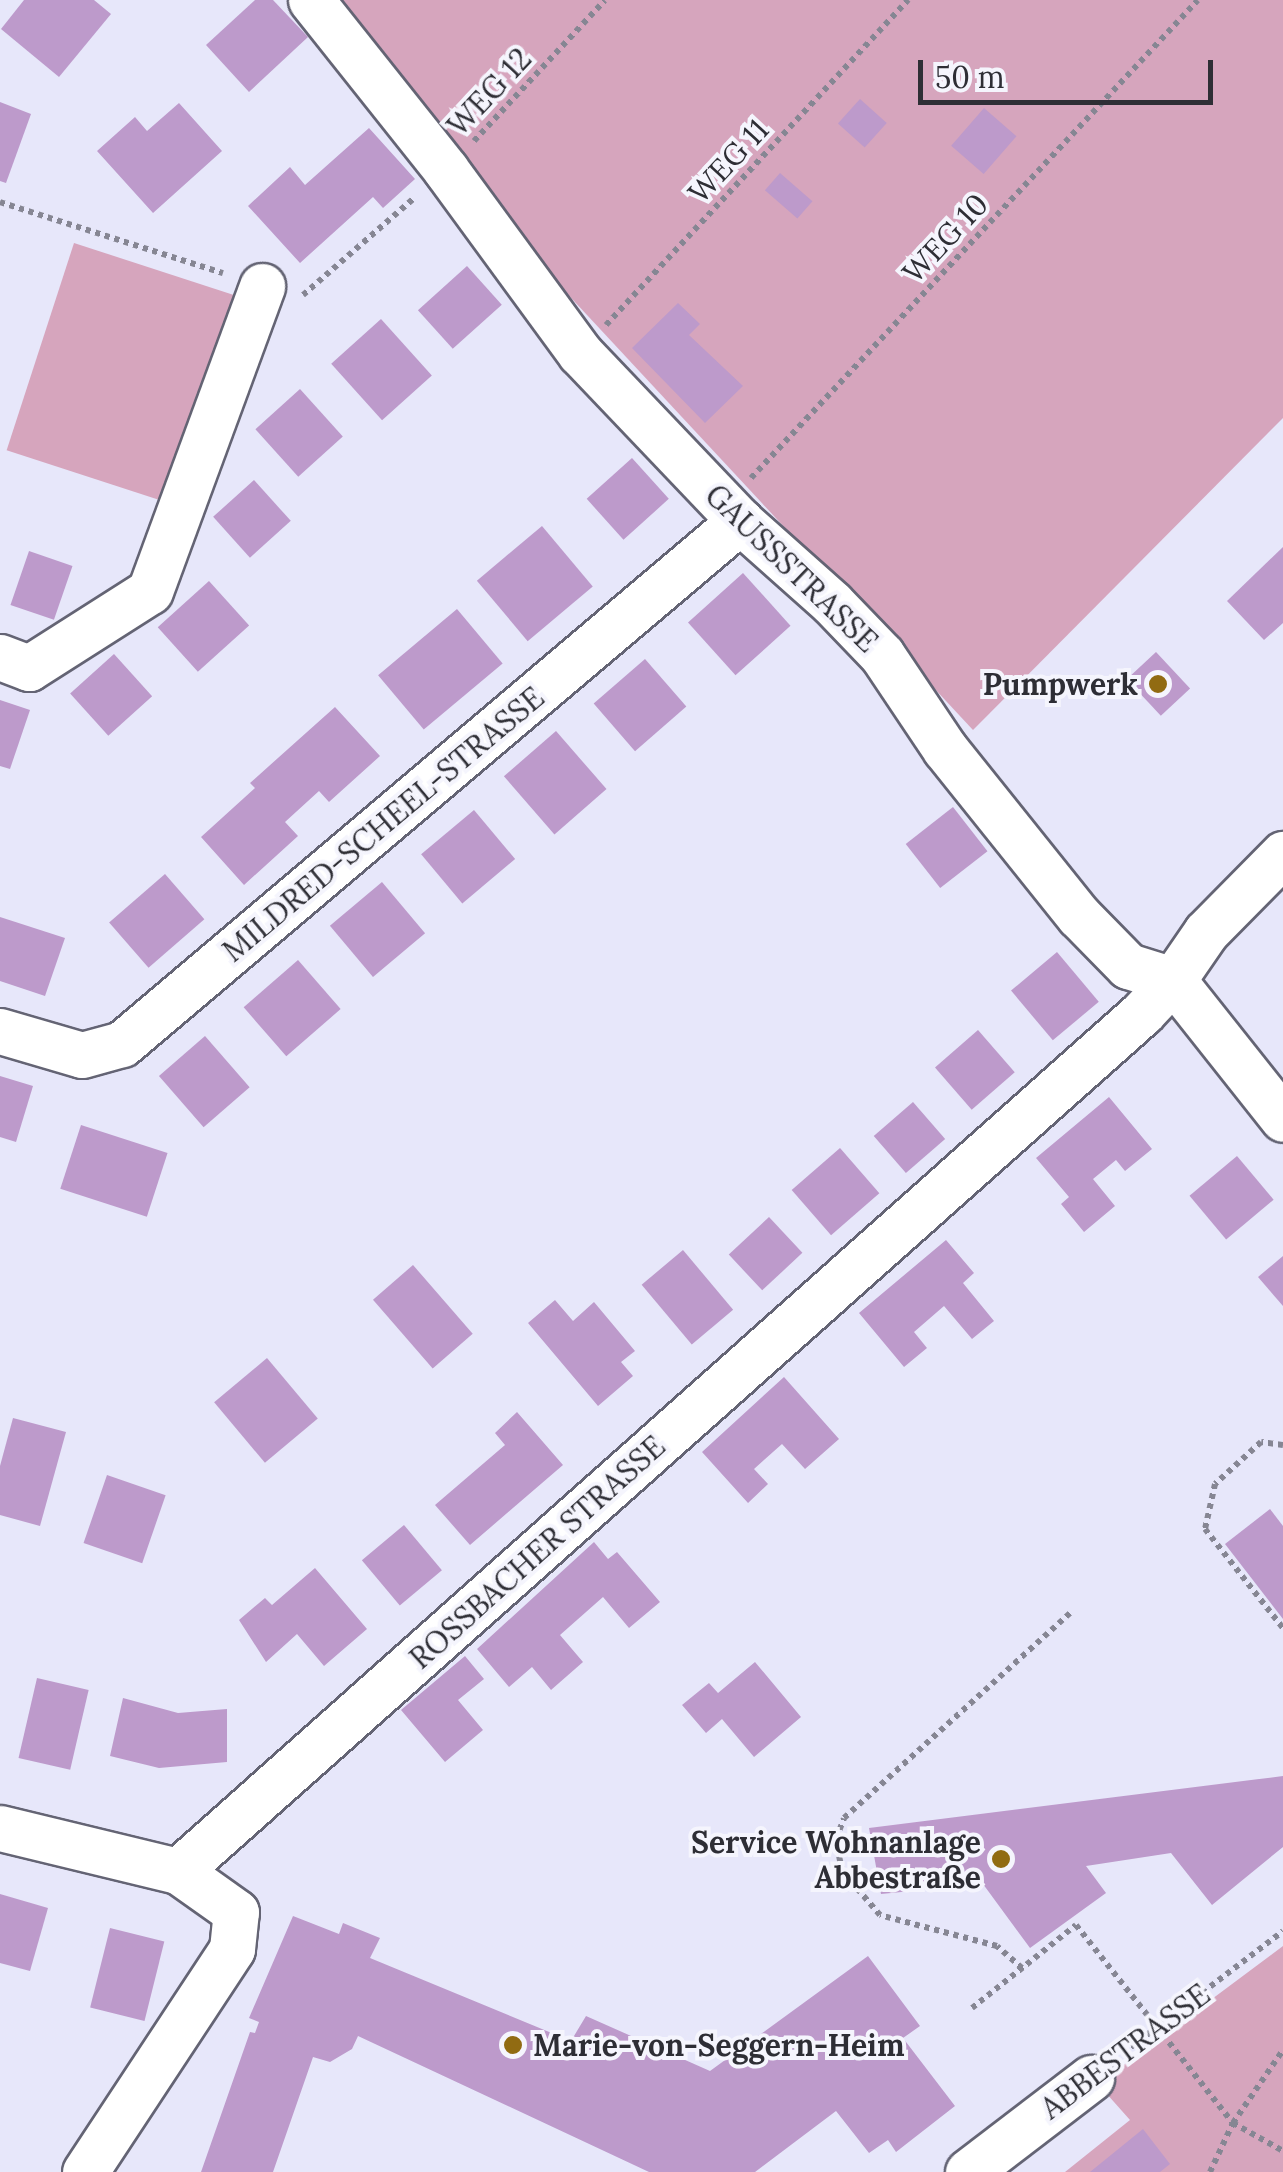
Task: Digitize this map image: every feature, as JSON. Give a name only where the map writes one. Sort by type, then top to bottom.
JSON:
[{"type":"street","name":"GAUSSSTRASSE","points":[[311,0],[446,170],[580,353],[732,513],[882,654],[955,763],[1079,916],[1128,966],[1172,980]]},
{"type":"street","points":[[0,658],[28,668],[150,591],[262,286]]},
{"type":"street","name":"MILDRED-SCHEEL-STRASSE","points":[[0,1030],[82,1055],[122,1044],[732,513]]},
{"type":"street","name":"ROSSBACHER STRASSE","points":[[178,1871],[1120,1033],[1172,980],[1206,932],[1283,854]]},
{"type":"street","points":[[1172,980],[1283,1119]]},
{"type":"street","points":[[0,1828],[178,1871],[236,1912],[232,1949],[85,2172]]},
{"type":"street","name":"ABBESTRASSE","points":[[968,2172],[1091,2078]]},
{"type":"path","name":"WEG 12","points":[[262,286],[298,300],[446,170],[605,0]]},
{"type":"path","name":"WEG 11","points":[[580,353],[908,0]]},
{"type":"path","name":"WEG 10","points":[[732,513],[1198,0]]},
{"type":"path","points":[[0,202],[262,286]]},
{"type":"path","points":[[1283,1445],[1262,1442],[1215,1484],[1205,1529],[1283,1628]]},
{"type":"path","points":[[1022,1968],[998,1946],[880,1915],[842,1871],[836,1839],[844,1818],[1072,1610]]},
{"type":"path","points":[[972,2008],[1076,1925],[1233,2123],[1283,2151]]},
{"type":"path","name":"ABBESTRASSE","points":[[1091,2078],[1283,1931]]},
{"type":"path","points":[[1210,2172],[1233,2123],[1283,2050]]},
{"type":"shaded area","points":[[294,0],[1283,0],[1283,418],[973,730]]},
{"type":"shaded area","points":[[74,243],[234,295],[166,502],[7,450]]},
{"type":"shaded area","points":[[1283,1946],[1283,2172],[1065,2172],[1130,2120],[1098,2084]]},
{"type":"building","points":[[24,0],[94,0],[111,14],[59,77],[1,29]]},
{"type":"building","points":[[255,0],[273,0],[308,37],[249,92],[206,45]]},
{"type":"building","points":[[860,99],[887,123],[865,148],[838,124]]},
{"type":"building","points":[[0,102],[31,114],[6,183],[0,181]]},
{"type":"building","points":[[179,103],[222,151],[153,213],[97,151],[135,117],[147,131]]},
{"type":"building","points":[[984,108],[1016,136],[984,174],[951,146]]},
{"type":"building","points":[[369,128],[415,179],[383,208],[373,197],[300,263],[248,206],[290,167],[305,185]]},
{"type":"building","points":[[780,173],[812,201],[797,219],[765,190]]},
{"type":"building","points":[[467,266],[502,305],[453,349],[418,310]]},
{"type":"building","points":[[678,303],[700,324],[689,335],[743,386],[705,423],[632,348]]},
{"type":"building","points":[[381,319],[432,375],[382,420],[331,364]]},
{"type":"building","points":[[300,389],[343,437],[298,477],[255,429]]},
{"type":"building","points":[[632,458],[669,499],[623,540],[587,499]]},
{"type":"building","points":[[254,480],[291,521],[250,558],[213,517]]},
{"type":"building","points":[[542,526],[593,587],[528,641],[477,581]]},
{"type":"building","points":[[1283,547],[1283,623],[1264,640],[1227,601]]},
{"type":"building","points":[[29,551],[72,566],[54,620],[10,605]]},
{"type":"building","points":[[743,573],[791,626],[736,675],[688,623]]},
{"type":"building","points":[[209,581],[249,626],[198,672],[158,627]]},
{"type":"building","points":[[457,609],[503,663],[424,730],[378,675]]},
{"type":"building","name":"Pumpwerk","points":[[1156,652],[1190,689],[1161,716],[1127,679]]},
{"type":"building","points":[[114,654],[152,696],[108,736],[70,693]]},
{"type":"building","points":[[645,659],[686,707],[635,751],[594,704]]},
{"type":"building","points":[[0,700],[30,710],[10,769],[0,766]]},
{"type":"building","points":[[335,707],[380,756],[329,802],[319,791],[285,822],[298,836],[244,885],[201,837],[255,788],[250,783]]},
{"type":"building","points":[[556,731],[607,789],[554,834],[504,776]]},
{"type":"building","points":[[953,807],[987,851],[940,888],[906,844]]},
{"type":"building","points":[[474,810],[515,859],[462,903],[421,854]]},
{"type":"building","points":[[165,874],[204,919],[149,968],[109,923]]},
{"type":"building","points":[[382,882],[425,933],[373,977],[330,926]]},
{"type":"building","points":[[0,917],[65,938],[45,996],[0,981]]},
{"type":"building","points":[[1057,952],[1099,1002],[1053,1040],[1011,991]]},
{"type":"building","points":[[298,960],[341,1009],[286,1056],[244,1007]]},
{"type":"building","points":[[978,1030],[1015,1072],[972,1110],[935,1067]]},
{"type":"building","points":[[205,1036],[250,1087],[204,1127],[159,1076]]},
{"type":"building","points":[[0,1076],[33,1086],[16,1142],[0,1137]]},
{"type":"building","points":[[1109,1097],[1152,1149],[1125,1171],[1116,1160],[1093,1179],[1115,1206],[1084,1232],[1061,1204],[1069,1197],[1036,1158]]},
{"type":"building","points":[[913,1102],[945,1139],[906,1173],[874,1136]]},
{"type":"building","points":[[81,1125],[168,1153],[147,1217],[60,1189]]},
{"type":"building","points":[[840,1148],[879,1193],[831,1235],[792,1190]]},
{"type":"building","points":[[1237,1156],[1274,1200],[1226,1240],[1190,1196]]},
{"type":"building","points":[[769,1217],[802,1253],[762,1290],[729,1255]]},
{"type":"building","points":[[946,1240],[974,1273],[963,1283],[994,1321],[972,1339],[944,1306],[914,1332],[927,1348],[904,1367],[859,1313]]},
{"type":"building","points":[[683,1250],[733,1310],[692,1344],[642,1285]]},
{"type":"building","points":[[1283,1256],[1283,1306],[1258,1277]]},
{"type":"building","points":[[413,1265],[473,1334],[433,1368],[373,1300]]},
{"type":"building","points":[[555,1300],[573,1321],[594,1302],[635,1351],[621,1362],[633,1376],[598,1406],[528,1323]]},
{"type":"building","points":[[267,1358],[318,1419],[265,1463],[214,1402]]},
{"type":"building","points":[[784,1377],[839,1439],[805,1469],[782,1444],[754,1469],[768,1484],[748,1503],[702,1452]]},
{"type":"building","points":[[517,1412],[563,1465],[470,1545],[435,1505],[505,1445],[495,1433]]},
{"type":"building","points":[[13,1418],[66,1432],[40,1526],[0,1515],[0,1466]]},
{"type":"building","points":[[107,1475],[166,1495],[142,1563],[84,1543]]},
{"type":"building","points":[[1270,1509],[1283,1526],[1283,1619],[1225,1544]]},
{"type":"building","points":[[404,1525],[442,1570],[400,1606],[362,1560]]},
{"type":"building","points":[[594,1542],[608,1559],[617,1552],[660,1602],[629,1628],[603,1597],[560,1635],[583,1662],[551,1690],[532,1667],[509,1687],[477,1649]]},
{"type":"building","points":[[315,1568],[367,1629],[324,1666],[297,1634],[266,1662],[239,1620],[265,1598],[272,1605]]},
{"type":"building","points":[[465,1656],[484,1679],[458,1700],[483,1730],[445,1762],[401,1710]]},
{"type":"building","points":[[755,1662],[801,1717],[754,1757],[722,1719],[706,1733],[682,1705],[709,1683],[718,1693]]},
{"type":"building","points":[[37,1678],[89,1690],[70,1770],[19,1758]]},
{"type":"building","points":[[123,1698],[178,1713],[227,1709],[227,1762],[159,1768],[110,1756]]},
{"type":"building","name":"Service Wohnanlage Abbestraße","points":[[1283,1776],[1283,1847],[1212,1905],[1171,1853],[1086,1866],[1106,1893],[1030,1948],[983,1884],[881,1894],[869,1828]]},
{"type":"building","points":[[0,1894],[48,1908],[30,1971],[0,1963]]},
{"type":"building","name":"Marie-von-Seggern-Heim","points":[[293,1916],[339,1934],[343,1923],[380,1938],[370,1958],[571,2041],[586,2016],[710,2071],[868,1956],[920,2026],[903,2038],[955,2106],[896,2152],[888,2140],[869,2153],[836,2111],[755,2172],[649,2172],[358,2036],[352,2049],[330,2062],[313,2057],[273,2172],[201,2172],[250,2032],[255,2033],[259,2022],[249,2018]]},
{"type":"building","points":[[110,1928],[164,1942],[144,2021],[90,2008]]},
{"type":"building","points":[[1143,2129],[1170,2164],[1160,2172],[1090,2172]]},
{"type":"place","name":"Pumpwerk","points":[[1158,684]]},
{"type":"place","name":"Service Wohnanlage Abbestraße","points":[[1001,1859]]},
{"type":"place","name":"Marie-von-Seggern-Heim","points":[[513,2045]]}]
